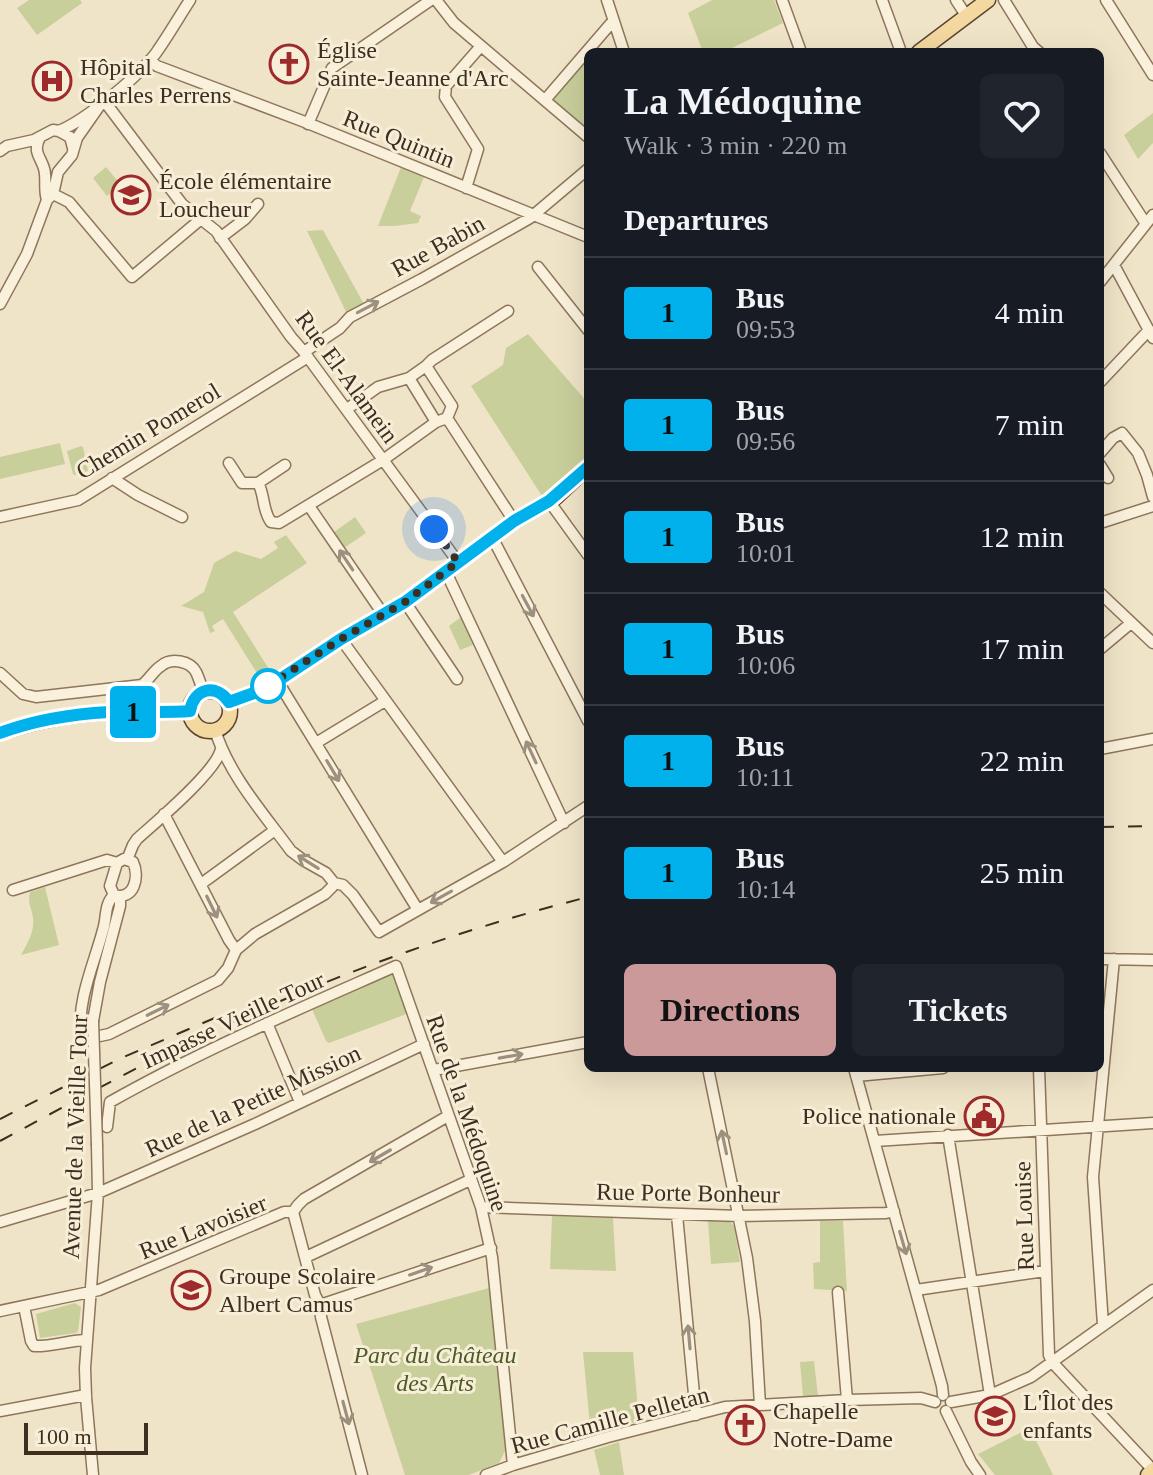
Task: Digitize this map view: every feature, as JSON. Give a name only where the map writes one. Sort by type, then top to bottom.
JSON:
[{"type":"main road","points":[[924,48],[988,0]]},
{"type":"main road","points":[[229,702],[279,680],[405,602],[514,521],[549,501],[584,470]]},
{"type":"main road","points":[[204,692],[221,693],[229,702],[227,722],[215,730],[209,731],[194,723],[190,711],[194,699],[204,692]]},
{"type":"main road","points":[[0,733],[41,721],[80,715],[190,711]]},
{"type":"main road","points":[[1148,1475],[1153,1470]]},
{"type":"street","points":[[0,304],[27,254],[58,172],[68,161],[83,128],[101,105],[150,60],[190,0]]},
{"type":"street","points":[[308,124],[332,68],[433,0],[454,23],[584,134]]},
{"type":"street","points":[[607,0],[623,48]]},
{"type":"street","points":[[782,0],[800,48]]},
{"type":"street","points":[[882,0],[900,48]]},
{"type":"street","points":[[956,0],[967,17]]},
{"type":"street","points":[[1004,0],[1034,48]]},
{"type":"street","points":[[1106,0],[1153,75]]},
{"type":"street","points":[[590,48],[613,21]]},
{"type":"street","points":[[466,188],[478,149],[445,97],[446,86],[481,46]]},
{"type":"street","points":[[545,100],[584,55]]},
{"type":"street","name":"Rue Quintin","points":[[150,60],[157,66],[584,235]]},
{"type":"street","points":[[101,105],[59,131],[40,137],[37,142],[45,171],[44,193],[69,202],[132,277],[201,219]]},
{"type":"street","name":"Rue El-Alamein","points":[[101,105],[182,204],[211,226],[347,409],[452,567],[564,823]]},
{"type":"street","points":[[59,131],[70,137],[73,150]]},
{"type":"street","points":[[0,151],[7,146],[40,137]]},
{"type":"street","points":[[0,151],[22,150],[49,167],[64,164]]},
{"type":"street","points":[[1104,158],[1149,220],[1104,277]]},
{"type":"street","name":"Rue Babin","points":[[306,354],[350,317],[534,214],[584,172]]},
{"type":"street","points":[[220,238],[258,204]]},
{"type":"street","points":[[1104,378],[1151,334],[1114,265]]},
{"type":"street","points":[[538,267],[584,325]]},
{"type":"street","points":[[347,409],[378,387],[409,378],[508,311]]},
{"type":"street","name":"Chemin Pomerol","points":[[0,517],[78,500],[97,490],[306,354]]},
{"type":"street","points":[[258,483],[266,515],[271,522],[283,522],[442,420],[452,406],[426,366]]},
{"type":"street","points":[[409,378],[514,521]]},
{"type":"street","points":[[1104,448],[1122,433],[1138,453],[1153,497]]},
{"type":"street","points":[[229,463],[242,483],[258,483],[285,465]]},
{"type":"street","points":[[1104,472],[1108,478]]},
{"type":"street","points":[[112,478],[182,517]]},
{"type":"street","points":[[549,501],[584,549]]},
{"type":"street","points":[[309,506],[383,614]]},
{"type":"street","points":[[1104,522],[1153,506]]},
{"type":"street","points":[[492,537],[584,713]]},
{"type":"street","points":[[1104,597],[1153,643]]},
{"type":"street","points":[[405,602],[457,679]]},
{"type":"street","points":[[1104,646],[1131,623]]},
{"type":"street","points":[[341,639],[503,862]]},
{"type":"street","points":[[0,673],[23,694],[36,697],[142,685],[163,663],[175,661],[185,662],[195,669],[204,692]]},
{"type":"street","points":[[279,680],[418,910]]},
{"type":"street","points":[[316,743],[385,701]]},
{"type":"street","points":[[215,730],[232,769],[291,851],[326,873],[334,883],[343,885],[379,932],[503,862],[584,809]]},
{"type":"street","points":[[1104,748],[1153,739]]},
{"type":"street","points":[[117,896],[110,886],[137,839],[216,762],[221,749]]},
{"type":"street","points":[[164,814],[236,950]]},
{"type":"street","points":[[201,884],[275,830]]},
{"type":"street","points":[[13,890],[107,860],[133,862],[137,871],[132,891],[126,896],[117,896],[107,904],[104,928],[80,1014],[81,1035],[86,1039],[109,1034],[218,980],[228,968],[236,950],[255,934],[325,894],[334,883]]},
{"type":"street","name":"Avenue de la Vieille Tour","points":[[93,1475],[86,1395],[98,1193],[93,1021],[120,906],[117,896]]},
{"type":"street","points":[[1104,959],[1153,960]]},
{"type":"street","points":[[1104,1057],[1114,959]]},
{"type":"street","name":"Impasse Vieille Tour","points":[[107,1127],[110,1102],[188,1060],[396,966]]},
{"type":"street","name":"Rue de la Médoquine","points":[[396,966],[481,1207],[491,1248],[513,1465]]},
{"type":"street","points":[[267,1023],[300,1102]]},
{"type":"street","points":[[434,1070],[584,1043]]},
{"type":"street","name":"Rue de la Petite Mission","points":[[0,1222],[98,1193],[255,1124],[424,1044]]},
{"type":"street","points":[[709,1072],[751,1283],[760,1405]]},
{"type":"street","points":[[855,1072],[944,1402],[967,1455],[980,1475]]},
{"type":"street","name":"Rue Louise","points":[[1039,1072],[1045,1271],[1049,1355],[1052,1362]]},
{"type":"street","points":[[1102,1072],[1093,1177],[1103,1325]]},
{"type":"street","name":"Rue Lavoisier","points":[[0,1311],[91,1292],[284,1212],[293,1212],[304,1199],[448,1116]]},
{"type":"street","points":[[875,1141],[1153,1122],[1153,1135]]},
{"type":"street","points":[[948,1135],[990,1395]]},
{"type":"street","points":[[306,1257],[470,1180]]},
{"type":"street","name":"Rue Porte Bonheur","points":[[481,1207],[739,1216],[894,1211]]},
{"type":"street","points":[[293,1212],[320,1305],[362,1475]]},
{"type":"street","points":[[677,1215],[696,1415]]},
{"type":"street","points":[[320,1305],[491,1248]]},
{"type":"street","points":[[916,1290],[1045,1271]]},
{"type":"street","name":"Rue Camille Pelletan","points":[[486,1475],[608,1437],[725,1407],[921,1398],[944,1402],[990,1395],[1031,1377],[1153,1290]]},
{"type":"street","points":[[838,1292],[847,1400]]},
{"type":"street","points":[[24,1306],[34,1346],[87,1340]]},
{"type":"street","points":[[1052,1362],[1153,1470]]},
{"type":"street","points":[[0,1411],[86,1395]]},
{"type":"green space","points":[[29,0],[80,0],[82,3],[37,35],[17,8]]},
{"type":"green space","points":[[712,0],[774,0],[783,23],[732,48],[701,48],[688,13]]},
{"type":"green space","points":[[584,64],[584,127],[553,100]]},
{"type":"green space","points":[[1153,113],[1153,143],[1138,159],[1124,135]]},
{"type":"green space","points":[[106,167],[121,185],[107,196],[93,178]]},
{"type":"green space","points":[[401,167],[424,177],[410,211],[421,216],[418,223],[378,226]]},
{"type":"green space","points":[[323,230],[365,306],[348,316],[307,231]]},
{"type":"green space","points":[[528,334],[584,398],[584,462],[562,483],[542,496],[471,386],[503,365],[506,348]]},
{"type":"green space","points":[[60,443],[65,464],[0,479],[0,457]]},
{"type":"green space","points":[[81,446],[88,471],[75,475],[67,451]]},
{"type":"green space","points":[[355,517],[366,533],[344,548],[334,532]]},
{"type":"green space","points":[[286,535],[307,563],[233,612],[271,672],[260,678],[223,619],[212,626],[215,631],[210,633],[203,612],[181,606],[204,592],[214,563],[235,551],[261,559],[278,548],[274,542]]},
{"type":"green space","points":[[461,617],[473,645],[460,650],[449,626]]},
{"type":"green space","points":[[45,887],[59,945],[21,955],[33,928],[30,892]]},
{"type":"green space","points":[[394,972],[409,1013],[329,1043],[326,1041],[312,1009]]},
{"type":"green space","points":[[552,1216],[613,1218],[616,1271],[550,1269]]},
{"type":"green space","points":[[708,1221],[730,1222],[734,1226],[740,1262],[711,1264]]},
{"type":"green space","points":[[820,1221],[843,1221],[847,1291],[814,1289],[813,1263],[820,1262]]},
{"type":"green space","name":"Parc du Château des Arts","points":[[489,1288],[506,1449],[499,1463],[469,1475],[405,1475],[356,1324]]},
{"type":"green space","points":[[75,1303],[81,1307],[76,1333],[40,1338],[36,1314]]},
{"type":"green space","points":[[583,1352],[633,1352],[639,1421],[591,1436]]},
{"type":"green space","points":[[814,1361],[818,1396],[803,1397],[800,1362]]},
{"type":"green space","points":[[1030,1428],[1053,1475],[995,1475],[978,1454]]},
{"type":"green space","points":[[619,1442],[624,1475],[600,1475],[594,1450]]},
{"type":"railway","points":[[1104,827],[1153,826]]},
{"type":"railway","points":[[0,1141],[174,1050],[319,985],[452,936],[584,898]]},
{"type":"railway","points":[[0,1119],[119,1059],[217,1017]]},
{"type":"bus line","name":"1","points":[[0,733],[41,721],[80,715],[190,711],[194,699],[209,691],[221,693],[229,702],[254,693],[429,586],[514,521],[556,497],[584,471]]},
{"type":"place","name":"Église Sainte-Jeanne d'Arc","points":[[289,64]]},
{"type":"place","name":"Hôpital Charles Perrens","points":[[52,81]]},
{"type":"place","name":"École élémentaire Loucheur","points":[[131,195]]},
{"type":"place","name":"Police nationale","points":[[984,1116]]},
{"type":"place","name":"Groupe Scolaire Albert Camus","points":[[191,1290]]},
{"type":"place","name":"L'Îlot des enfants","points":[[995,1416]]},
{"type":"place","name":"Chapelle Notre-Dame","points":[[745,1425]]},
{"type":"route","points":[[268,686],[263,689],[405,602],[458,562],[434,529]]}]
